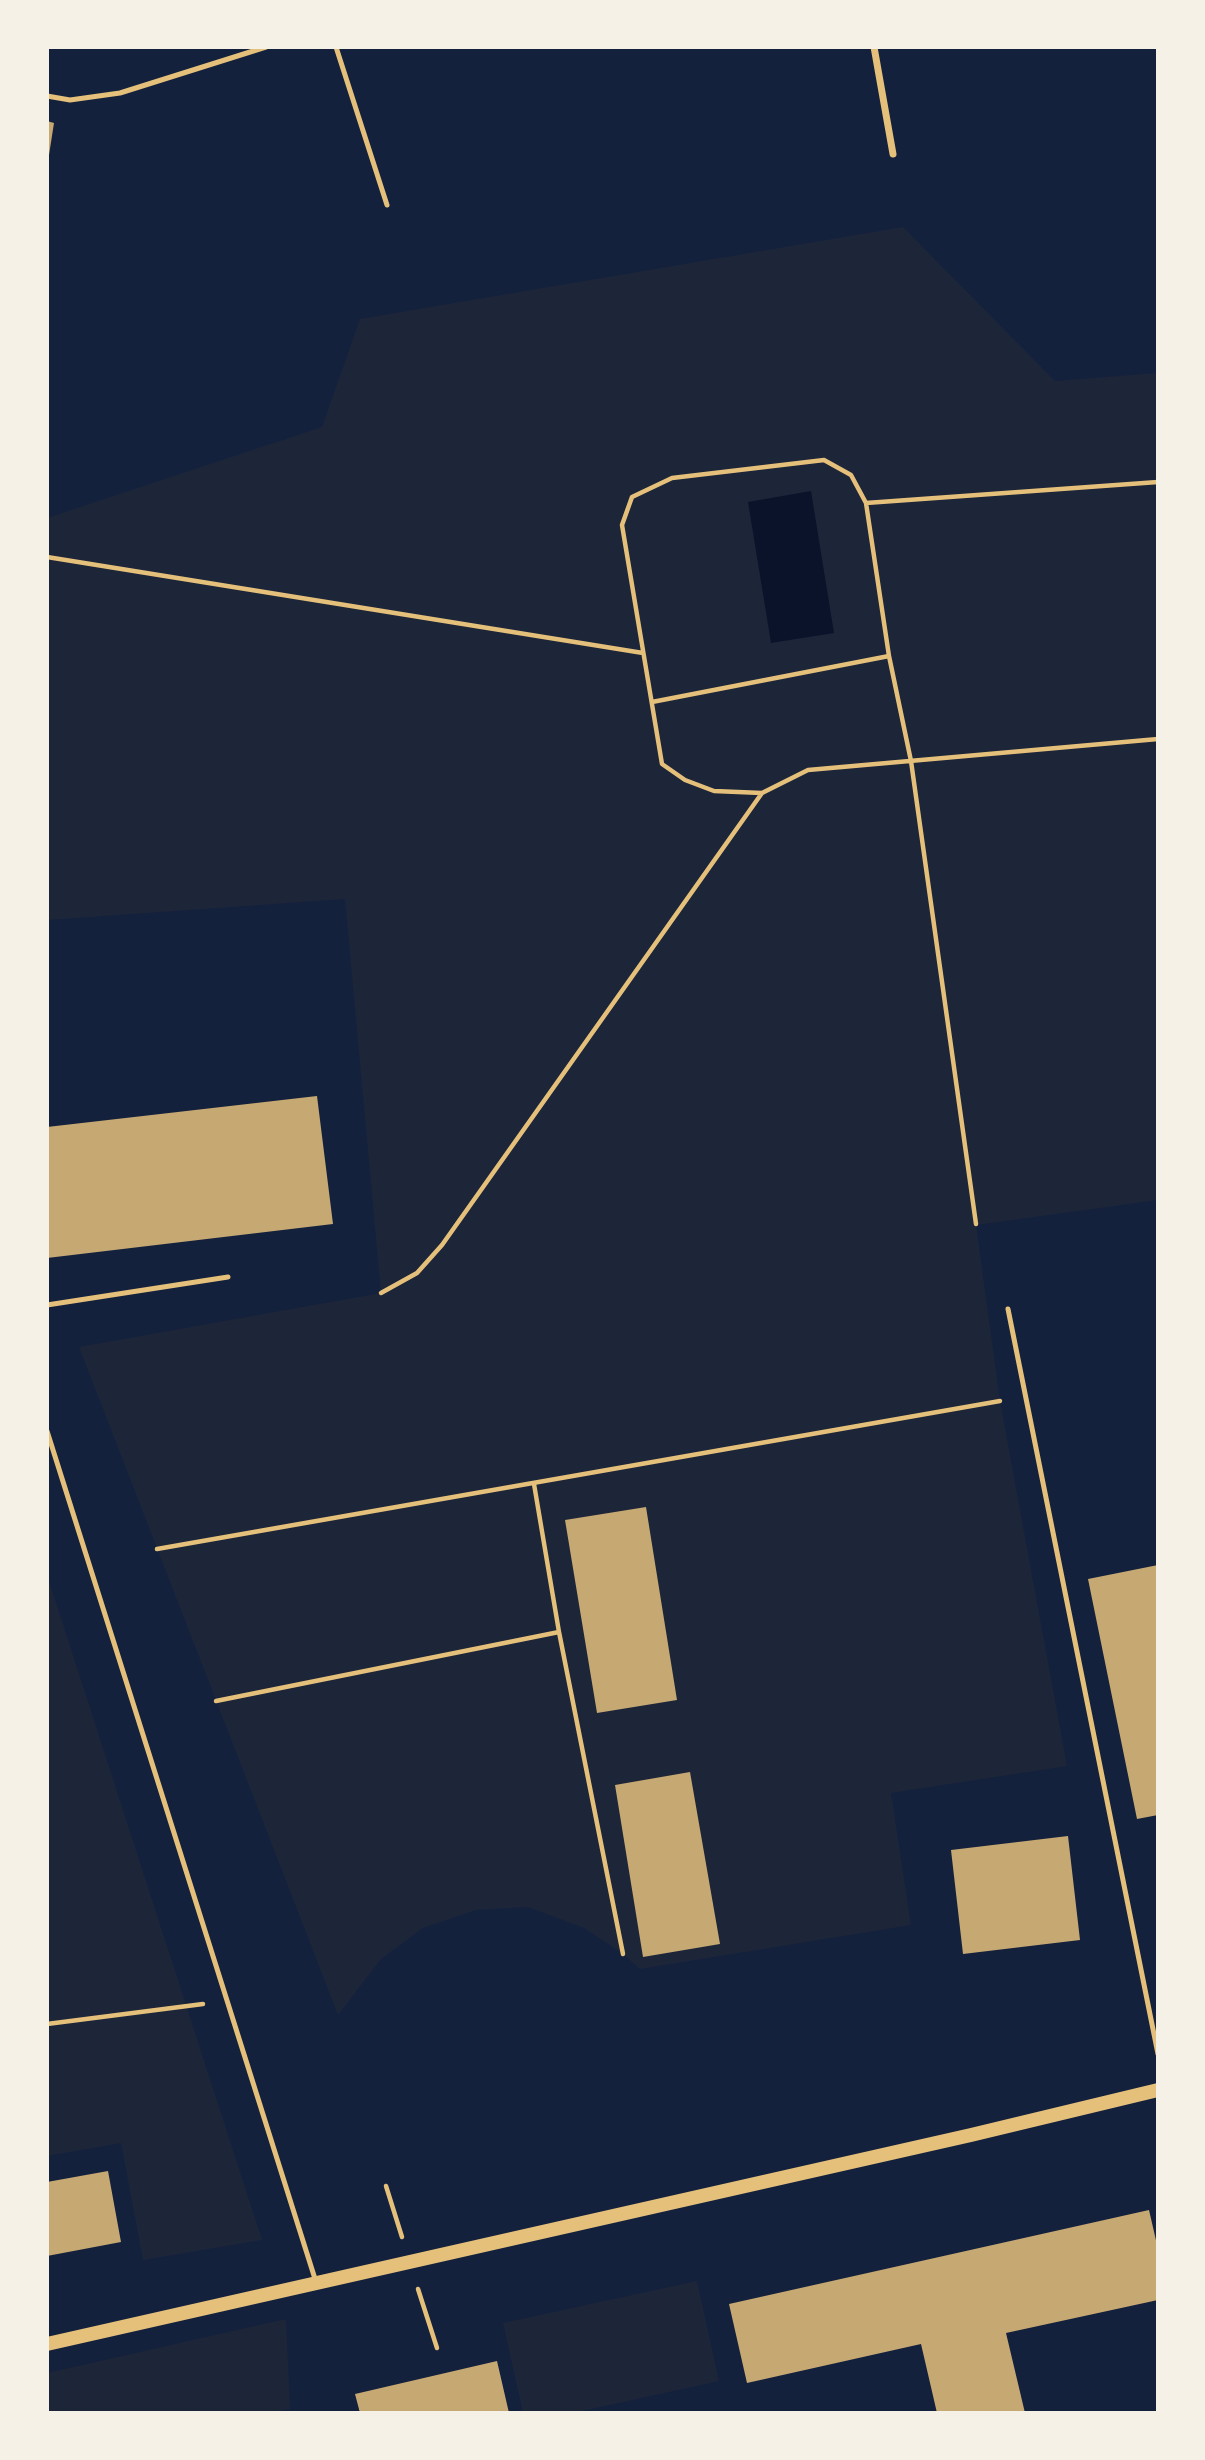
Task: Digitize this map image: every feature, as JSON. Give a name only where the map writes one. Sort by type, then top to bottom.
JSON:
[{"type":"main road","points":[[47,2344],[317,2285],[1158,2090]]},
{"type":"street","points":[[874,47],[893,154]]},
{"type":"lane","points":[[47,96],[70,100],[120,93],[266,47]]},
{"type":"lane","points":[[336,47],[387,205]]},
{"type":"lane","points":[[47,1305],[228,1277]]},
{"type":"lane","points":[[1008,1309],[1158,2054]]},
{"type":"lane","points":[[47,1431],[317,2285]]},
{"type":"path","points":[[762,793],[714,791],[685,780],[662,764],[622,525],[632,497],[672,478],[824,460],[851,475],[866,503],[889,656],[911,761],[976,1224]]},
{"type":"path","points":[[866,503],[1158,482]]},
{"type":"path","points":[[47,556],[643,653]]},
{"type":"path","points":[[652,702],[889,656]]},
{"type":"path","points":[[381,1293],[417,1273],[442,1245],[762,793],[808,770],[1158,739]]},
{"type":"path","points":[[158,1549],[1000,1401]]},
{"type":"path","points":[[534,1484],[559,1632],[623,1954]]},
{"type":"path","points":[[216,1701],[559,1632]]},
{"type":"path","points":[[47,2024],[228,2001]]},
{"type":"shaded area","points":[[903,227],[1055,381],[1158,373],[1158,1200],[976,1225],[1000,1401],[1067,1766],[891,1793],[911,1925],[640,1969],[584,1928],[528,1907],[476,1910],[423,1928],[381,1959],[338,2015],[79,1347],[381,1293],[345,899],[47,920],[47,518],[322,427],[360,319]]},
{"type":"shaded area","points":[[811,491],[834,633],[771,643],[748,502]]},
{"type":"shaded area","points":[[47,1575],[262,2240],[143,2260],[121,2143],[47,2156]]},
{"type":"shaded area","points":[[697,2281],[719,2381],[573,2413],[523,2413],[503,2323]]},
{"type":"shaded area","points":[[286,2319],[290,2409],[266,2413],[47,2413],[47,2373]]},
{"type":"building","points":[[47,121],[54,123],[49,155],[47,155]]},
{"type":"building","points":[[317,1096],[333,1224],[47,1258],[47,1127]]},
{"type":"building","points":[[646,1507],[677,1700],[597,1713],[565,1520]]},
{"type":"building","points":[[1158,1565],[1158,1815],[1137,1819],[1088,1579]]},
{"type":"building","points":[[690,1772],[720,1944],[643,1957],[615,1785]]},
{"type":"building","points":[[1068,1836],[1080,1940],[963,1954],[951,1850]]},
{"type":"building","points":[[108,2171],[121,2242],[47,2256],[47,2182]]},
{"type":"building","points":[[1149,2210],[1158,2249],[1158,2300],[1006,2333],[1025,2413],[937,2413],[921,2344],[747,2383],[729,2304]]},
{"type":"building","points":[[497,2361],[509,2413],[360,2413],[355,2394]]}]
